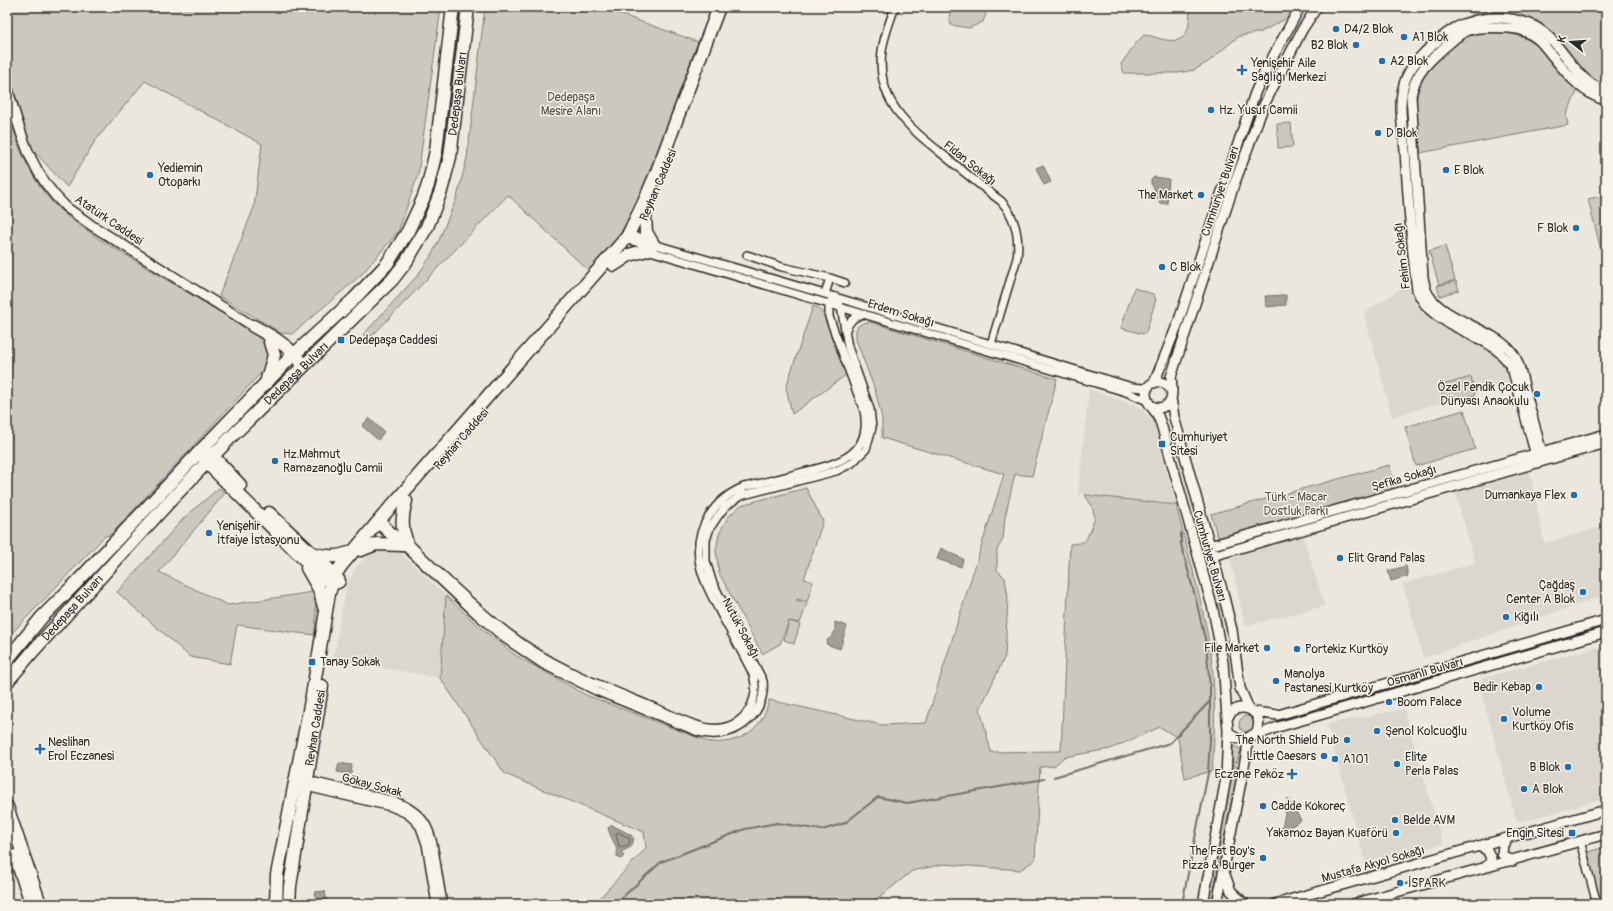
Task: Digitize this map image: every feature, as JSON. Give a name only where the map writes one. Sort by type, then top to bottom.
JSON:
[{"type":"main road","name":"Dedepaşa Bulvarı","points":[[7,660],[42,617],[78,581],[202,449],[291,357],[354,299],[387,264],[408,231],[428,185],[436,151],[453,7]]},
{"type":"main road","name":"Dedepaşa Bulvarı","points":[[7,682],[34,650],[183,487],[229,439],[303,369],[392,280],[416,247],[434,211],[446,175],[450,157],[468,7]]},
{"type":"main road","name":"Reyhan Caddesi","points":[[631,240],[644,202],[719,7]]},
{"type":"main road","name":"Reyhan Caddesi","points":[[383,522],[406,501],[614,265],[631,240],[645,216],[661,181],[725,7]]},
{"type":"main road","points":[[645,216],[646,232],[650,247]]},
{"type":"main road","points":[[336,580],[356,551],[631,240],[650,247]]},
{"type":"main road","points":[[614,265],[629,255],[650,247]]},
{"type":"main road","points":[[253,326],[291,357],[298,359],[303,369]]},
{"type":"main road","points":[[272,340],[292,341],[311,338]]},
{"type":"main road","points":[[265,385],[274,356],[272,340]]},
{"type":"main road","points":[[226,475],[225,457],[229,439]]},
{"type":"main road","points":[[202,449],[207,450],[210,460],[226,475],[298,554],[322,577],[336,580]]},
{"type":"main road","points":[[183,487],[197,479],[207,476],[226,475],[240,485],[312,553],[336,580]]},
{"type":"main road","points":[[404,542],[402,518],[406,501]]},
{"type":"main road","points":[[383,522],[404,542]]},
{"type":"main road","points":[[312,553],[335,557],[376,544],[404,542]]},
{"type":"main road","points":[[298,554],[315,581],[326,611]]},
{"type":"main road","name":"Reyhan Caddesi","points":[[289,904],[301,782],[314,690],[326,611],[336,580]]},
{"type":"main road","name":"Reyhan Caddesi","points":[[276,904],[277,875],[301,782],[336,580]]},
{"type":"main road","points":[[7,649],[42,617]]},
{"type":"main road","points":[[7,807],[40,904]]},
{"type":"main road","points":[[8,836],[32,904]]},
{"type":"street","name":"Fidan Sokağı","points":[[895,7],[882,51],[884,85],[889,99],[896,111],[916,133],[1004,205],[1010,214],[1017,232],[1019,245],[1017,258],[991,344]]},
{"type":"street","name":"Cumhuriyet Bulvarı","points":[[1152,384],[1178,323],[1254,93],[1300,7]]},
{"type":"street","name":"Cumhuriyet Bulvarı","points":[[1217,904],[1250,738],[1256,733],[1259,725],[1258,720],[1251,711],[1240,688],[1232,630],[1174,417],[1171,377],[1220,229],[1264,105],[1305,25],[1317,7]]},
{"type":"street","points":[[1294,17],[1305,25]]},
{"type":"street","name":"Fehim Sokağı","points":[[1540,458],[1515,356],[1502,342],[1447,316],[1433,301],[1426,288],[1423,277],[1401,106],[1403,88],[1407,77],[1419,58],[1454,28],[1469,21],[1479,19],[1507,19],[1533,25],[1552,40],[1589,83],[1606,91]]},
{"type":"street","name":"Fehim Sokağı","points":[[1413,201],[1411,96],[1413,87],[1420,71],[1426,63],[1457,36],[1464,32],[1477,29],[1506,28],[1521,30],[1528,33],[1540,41],[1574,80],[1588,93],[1606,100]]},
{"type":"street","name":"Atatürk Caddesi","points":[[7,86],[24,144],[35,168],[48,187],[66,207],[91,225],[253,326]]},
{"type":"street","points":[[1210,228],[1220,229]]},
{"type":"street","name":"Erdem Sokağı","points":[[650,247],[825,294],[1132,387],[1143,388],[1152,384]]},
{"type":"street","name":"Erdem Sokağı","points":[[650,247],[829,304],[1126,392],[1149,403]]},
{"type":"street","points":[[747,255],[782,268],[830,278],[845,283]]},
{"type":"street","points":[[825,294],[830,278]]},
{"type":"street","points":[[829,304],[835,297]]},
{"type":"street","name":"Nutuk Sokağı","points":[[404,542],[477,615],[505,639],[542,664],[596,691],[698,732],[718,734],[730,732],[739,728],[746,723],[757,710],[763,695],[763,681],[712,581],[706,561],[706,540],[710,528],[718,516],[728,504],[740,496],[836,471],[847,467],[862,454],[871,435],[872,420],[868,403],[848,347],[841,307],[835,297]]},
{"type":"street","name":"Nutuk Sokağı","points":[[404,542],[509,634],[556,665],[593,683],[695,724],[718,728],[731,726],[742,718],[750,707],[756,682],[706,585],[700,566],[698,547],[699,538],[710,513],[717,505],[732,493],[744,487],[838,463],[849,456],[860,444],[865,426],[864,411],[829,317],[829,304]]},
{"type":"street","points":[[845,332],[851,320],[864,314]]},
{"type":"street","points":[[1178,323],[1188,326]]},
{"type":"street","points":[[1165,383],[1171,389],[1172,396],[1168,404],[1161,408],[1153,407],[1149,403],[1146,393],[1152,384],[1165,383]]},
{"type":"street","name":"Cumhuriyet Bulvarı","points":[[1149,403],[1158,418],[1163,431],[1213,609],[1223,662],[1227,719],[1226,726],[1228,731],[1226,778],[1203,904]]},
{"type":"street","name":"Şefika Sokağı","points":[[1540,458],[1606,434]]},
{"type":"street","name":"Şefika Sokağı","points":[[1198,557],[1540,458],[1606,443]]},
{"type":"street","name":"Osmanlı Bulvarı","points":[[1251,711],[1278,715],[1606,620]]},
{"type":"street","name":"Osmanlı Bulvarı","points":[[1250,738],[1278,727],[1606,632]]},
{"type":"street","points":[[1227,719],[1232,711],[1237,709],[1251,711]]},
{"type":"street","points":[[1228,731],[1235,738],[1244,740],[1250,738]]},
{"type":"street","name":"Gökay Sokak","points":[[301,782],[391,807],[407,814],[414,820],[420,828],[426,844],[436,904]]},
{"type":"street","name":"Gökay Sokak","points":[[301,782],[395,801],[408,807],[419,815],[427,826],[432,837],[443,904]]},
{"type":"street","name":"Mustafa Akyol Sokağı","points":[[1275,904],[1606,810]]},
{"type":"street","points":[[1354,904],[1606,834]]},
{"type":"street","points":[[1508,838],[1503,845],[1502,854],[1506,858],[1513,861]]},
{"type":"street","points":[[1580,841],[1597,904]]},
{"type":"street","points":[[1478,846],[1486,850],[1491,858],[1490,864],[1483,869]]},
{"type":"street","points":[[1224,871],[1231,891],[1245,904]]},
{"type":"shaded area","points":[[1407,285],[1415,302],[1427,317],[1495,355],[1503,364],[1509,383],[1392,417],[1364,313]]},
{"type":"shaded area","points":[[1089,389],[1140,407],[1150,418],[1155,426],[1176,505],[1078,494]]},
{"type":"shaded area","points":[[1530,471],[1544,543],[1606,526],[1606,595],[1423,658],[1403,584],[1475,563],[1455,492]]},
{"type":"shaded area","points":[[1302,533],[1325,606],[1245,626],[1230,557]]},
{"type":"shaded area","points":[[381,550],[400,552],[446,596],[440,678],[333,659],[347,584],[357,566],[367,556],[374,551]]},
{"type":"shaded area","points":[[1606,645],[1606,798],[1517,823],[1480,688],[1482,678]]},
{"type":"shaded area","points":[[1404,709],[1443,844],[1366,865],[1327,724]]},
{"type":"green space","points":[[7,7],[441,7],[418,175],[398,232],[361,275],[292,334],[281,333],[219,296],[254,207],[262,144],[145,81],[95,141],[67,187],[30,147],[7,65]]},
{"type":"green space","name":"Dedepaşa Mesire Alanı","points":[[485,7],[612,7],[614,12],[698,42],[645,185],[632,214],[617,239],[592,274],[508,195],[372,336],[363,335],[417,276],[431,256],[457,197],[467,158]]},
{"type":"green space","points":[[952,7],[988,7],[983,22],[969,28],[951,25],[949,17]]},
{"type":"green space","points":[[1189,7],[1292,7],[1294,11],[1293,16],[1261,32],[1240,36],[1208,62],[1194,70],[1178,73],[1124,73],[1121,64],[1136,43],[1144,35],[1174,41],[1183,37],[1188,28]]},
{"type":"green space","points":[[1468,7],[1606,7],[1606,85],[1589,76],[1556,36],[1540,24],[1521,17],[1470,13]]},
{"type":"green space","points":[[1503,33],[1516,35],[1534,44],[1550,58],[1577,92],[1566,115],[1568,125],[1420,153],[1416,110],[1419,88],[1424,77],[1433,66],[1457,43],[1476,34]]},
{"type":"green space","points":[[7,104],[25,161],[40,187],[60,210],[99,239],[256,335],[268,350],[268,356],[265,367],[259,375],[117,528],[110,535],[105,536],[7,638]]},
{"type":"green space","points":[[1291,123],[1293,147],[1278,148],[1277,124]]},
{"type":"green space","points":[[1606,195],[1606,270],[1588,199]]},
{"type":"green space","points":[[1445,246],[1455,280],[1439,285],[1429,251]]},
{"type":"green space","points":[[1456,281],[1459,290],[1440,296],[1437,286]]},
{"type":"green space","points":[[1134,288],[1153,294],[1156,299],[1146,332],[1143,334],[1121,328]]},
{"type":"green space","points":[[813,306],[818,308],[823,314],[846,375],[792,414],[786,387]]},
{"type":"green space","points":[[870,322],[1057,379],[1032,476],[1015,474],[1005,517],[1003,539],[997,550],[997,570],[1005,578],[1008,597],[1005,656],[980,709],[991,752],[1061,751],[1070,544],[1080,543],[1086,540],[1095,518],[1092,506],[1085,495],[1176,505],[1200,599],[1211,656],[1214,685],[1214,742],[1212,771],[1185,778],[1178,738],[1160,727],[1110,749],[1064,757],[1054,766],[1040,767],[1035,860],[1020,870],[944,864],[912,871],[881,896],[867,904],[594,904],[646,848],[644,832],[505,774],[440,678],[446,596],[481,628],[515,655],[586,695],[709,742],[730,741],[740,738],[748,733],[761,720],[766,711],[769,700],[882,725],[926,723],[1004,474],[882,438],[882,418],[875,390],[856,340],[856,330],[858,326],[863,323]]},
{"type":"green space","points":[[1471,377],[1475,395],[1444,403],[1440,386]]},
{"type":"green space","points":[[1464,410],[1475,449],[1416,466],[1405,427]]},
{"type":"green space","name":"Türk - Macar Dostluk Parkı","points":[[1389,465],[1394,481],[1391,490],[1220,538],[1217,535],[1211,514]]},
{"type":"green space","points":[[219,488],[225,493],[159,572],[228,605],[313,592],[316,609],[314,635],[237,625],[230,664],[190,657],[117,592],[185,517]]},
{"type":"green space","points":[[806,488],[823,521],[804,579],[813,582],[807,602],[796,600],[807,604],[800,623],[789,621],[780,644],[762,654],[719,573],[716,550],[719,534],[728,517],[741,505]]},
{"type":"green space","points":[[789,621],[800,624],[794,644],[784,640]]},
{"type":"green space","points":[[1247,716],[1253,718],[1255,724],[1253,730],[1247,732],[1241,730],[1239,724],[1241,718]]},
{"type":"green space","points":[[1233,746],[1241,749],[1237,763],[1232,762]]},
{"type":"green space","points":[[1230,764],[1237,766],[1236,779],[1213,896],[1208,898]]},
{"type":"green space","points":[[1606,847],[1606,904],[1600,904],[1587,852]]},
{"type":"water","points":[[1043,165],[1051,182],[1044,185],[1036,168]]},
{"type":"water","points":[[1154,177],[1169,179],[1167,204],[1159,203],[1160,199],[1155,197],[1155,190],[1151,183],[1151,180]]},
{"type":"water","points":[[1286,295],[1286,305],[1266,307],[1265,296]]},
{"type":"water","points":[[369,418],[384,432],[378,440],[362,426]]},
{"type":"water","points":[[941,548],[963,559],[961,567],[937,559]]},
{"type":"water","points":[[1406,566],[1408,576],[1391,581],[1388,571]]},
{"type":"water","points":[[835,622],[847,626],[840,649],[826,644],[828,639],[830,639],[835,631]]},
{"type":"water","points":[[339,763],[352,765],[351,774],[337,772]]},
{"type":"water","points":[[1288,799],[1301,820],[1281,833]]},
{"type":"water","points":[[612,825],[631,835],[634,839],[631,847],[621,852],[624,856],[621,859],[617,857],[616,846],[609,832],[608,828]]},
{"type":"water","points":[[325,891],[327,904],[317,904],[315,892]]},
{"type":"waterway","points":[[1181,533],[1181,544],[1206,643],[1210,687],[1210,739],[1208,773],[1182,904]]},
{"type":"waterway","points":[[1054,777],[1170,743],[1210,701]]},
{"type":"waterway","points":[[615,904],[661,862],[745,829],[777,823],[822,830],[845,823],[878,797],[907,803],[1044,779]]},
{"type":"place","name":"D4/2 Blok","points":[[1336,29]]},
{"type":"place","name":"A1 Blok","points":[[1404,37]]},
{"type":"place","name":"B2 Blok","points":[[1356,45]]},
{"type":"place","name":"A2 Blok","points":[[1382,61]]},
{"type":"place","name":"Yenişehir Aile Sağlığı Merkezi","points":[[1242,70]]},
{"type":"place","name":"Hz. Yusuf Camii","points":[[1211,110]]},
{"type":"place","name":"D Blok","points":[[1378,133]]},
{"type":"place","name":"E Blok","points":[[1446,170]]},
{"type":"place","name":"Yediemin Otoparkı","points":[[150,175]]},
{"type":"place","name":"The Market","points":[[1201,195]]},
{"type":"place","name":"F Blok","points":[[1576,228]]},
{"type":"place","name":"C Blok","points":[[1162,267]]},
{"type":"place","name":"Dedepaşa Caddesi","points":[[341,340]]},
{"type":"place","name":"Özel Pendik Çocuk Dünyası Anaokulu","points":[[1537,394]]},
{"type":"place","name":"Cumhuriyet Sitesi","points":[[1162,444]]},
{"type":"place","name":"Hz.Mahmut Ramazanoğlu Camii","points":[[275,461]]},
{"type":"place","name":"Dumankaya Flex","points":[[1574,495]]},
{"type":"place","name":"Yenişehir İtfaiye İstasyonu","points":[[209,533]]},
{"type":"place","name":"Elit Grand Palas","points":[[1340,558]]},
{"type":"place","name":"Çağdaş Center A Blok","points":[[1583,592]]},
{"type":"place","name":"Kiğılı","points":[[1506,617]]},
{"type":"place","name":"File Market","points":[[1267,648]]},
{"type":"place","name":"Portekiz Kurtköy","points":[[1297,649]]},
{"type":"place","name":"Tanay Sokak","points":[[312,662]]},
{"type":"place","name":"Manolya Pastanesi Kurtköy","points":[[1276,681]]},
{"type":"place","name":"Bedir Kebap","points":[[1539,687]]},
{"type":"place","name":"Boom Palace","points":[[1389,702]]},
{"type":"place","name":"Volume Kurtköy Ofis","points":[[1504,719]]},
{"type":"place","name":"Şenol Kolcuoğlu","points":[[1377,731]]},
{"type":"place","name":"The North Shield Pub","points":[[1347,740]]},
{"type":"place","name":"Neslihan Erol Eczanesi","points":[[40,749]]},
{"type":"place","name":"Little Caesars","points":[[1324,756]]},
{"type":"place","name":"A101","points":[[1335,759]]},
{"type":"place","name":"Elite Perla Palas","points":[[1397,764]]},
{"type":"place","name":"B Blok","points":[[1568,767]]},
{"type":"place","name":"Eczane Peköz","points":[[1292,774]]},
{"type":"place","name":"A Blok","points":[[1524,789]]},
{"type":"place","name":"Cadde Kokoreç","points":[[1263,806]]},
{"type":"place","name":"Belde AVM","points":[[1395,820]]},
{"type":"place","name":"Yakamoz Bayan Kuaförü","points":[[1396,833]]},
{"type":"place","name":"Engin Sitesi","points":[[1572,833]]},
{"type":"place","name":"The Fat Boy's Pizza & Burger","points":[[1263,858]]},
{"type":"place","name":"İSPARK","points":[[1400,883]]}]
